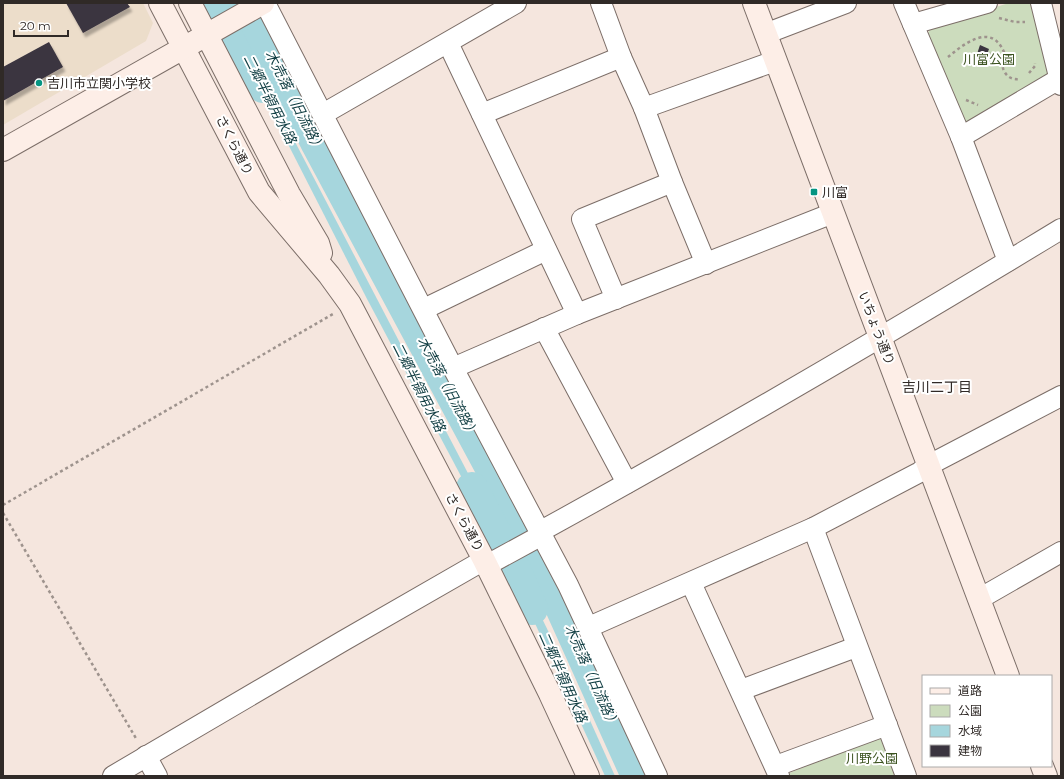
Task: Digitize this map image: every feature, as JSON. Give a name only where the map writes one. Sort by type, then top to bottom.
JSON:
[{"type":"street","name":"さくら通り","points":[[160,3],[259,192],[329,275],[350,304],[490,561],[588,776]]},
{"type":"street","name":"さくら通り","points":[[190,3],[211,33],[289,194],[318,243],[329,275]]},
{"type":"street","points":[[323,114],[516,3]]},
{"type":"street","points":[[601,3],[621,56],[644,108],[672,182],[706,264]]},
{"type":"street","name":"いちょう通り","points":[[754,3],[1008,675]]},
{"type":"street","points":[[765,34],[846,3]]},
{"type":"street","points":[[904,3],[961,137],[1008,262]]},
{"type":"street","points":[[961,137],[1060,82],[1041,3]]},
{"type":"street","points":[[3,150],[262,4],[323,114],[453,368],[542,533],[589,627],[657,776]]},
{"type":"street","points":[[913,24],[992,10]]},
{"type":"street","points":[[448,43],[577,314]]},
{"type":"street","points":[[482,114],[621,56]]},
{"type":"street","points":[[644,108],[775,61]]},
{"type":"street","points":[[616,298],[582,219],[672,182]]},
{"type":"street","points":[[453,368],[616,298],[833,213]]},
{"type":"street","points":[[113,776],[490,561],[542,533],[881,337],[1061,230]]},
{"type":"street","points":[[424,309],[546,250]]},
{"type":"street","points":[[544,328],[627,483]]},
{"type":"street","points":[[589,627],[813,528],[1061,396]]},
{"type":"street","points":[[813,528],[856,647],[906,776]]},
{"type":"street","points":[[979,599],[1061,552]]},
{"type":"street","points":[[691,583],[778,771],[887,725]]},
{"type":"street","points":[[741,690],[856,647]]},
{"type":"street","points":[[146,756],[157,776]]},
{"type":"path","points":[[992,10],[1015,22],[1025,22]]},
{"type":"path","points":[[948,57],[976,38],[987,37],[993,39],[998,42],[1004,52],[1001,63],[1005,74],[1012,79],[1022,78],[1024,80],[1021,82]]},
{"type":"path","points":[[943,51],[948,57],[948,62]]},
{"type":"path","points":[[963,98],[976,105],[981,105]]},
{"type":"path","points":[[3,505],[350,304]]},
{"type":"path","points":[[3,512],[146,756]]},
{"type":"shaded area","name":"吉川市立関小学校","points":[[3,3],[143,3],[153,23],[146,41],[3,125]]},
{"type":"green space","name":"川富公園","points":[[1009,3],[1033,3],[1052,73],[964,124],[927,35],[931,27]]},
{"type":"green space","name":"川野公園","points":[[883,734],[899,776],[788,776],[787,774]]},
{"type":"water","points":[[245,46],[495,525],[489,529],[366,297],[240,50]]},
{"type":"water","points":[[517,567],[570,676],[615,776],[605,776],[511,571]]},
{"type":"building","points":[[66,3],[127,3],[130,7],[83,33]]},
{"type":"building","points":[[49,42],[63,67],[3,101],[3,67]]},
{"type":"building","points":[[980,45],[989,49],[986,57],[977,54]]},
{"type":"waterway","name":"二郷半領用水路","points":[[220,3],[263,87]]},
{"type":"waterway","name":"木売落（旧流路）","points":[[246,3],[317,144],[535,550],[637,776]]},
{"type":"waterway","name":"二郷半領用水路","points":[[472,488],[515,570],[532,609]]},
{"type":"place","name":"吉川市立関小学校","points":[[39,83]]},
{"type":"place","name":"川富","points":[[814,192]]},
{"type":"district","name":"吉川二丁目","points":[[937,387]]}]
